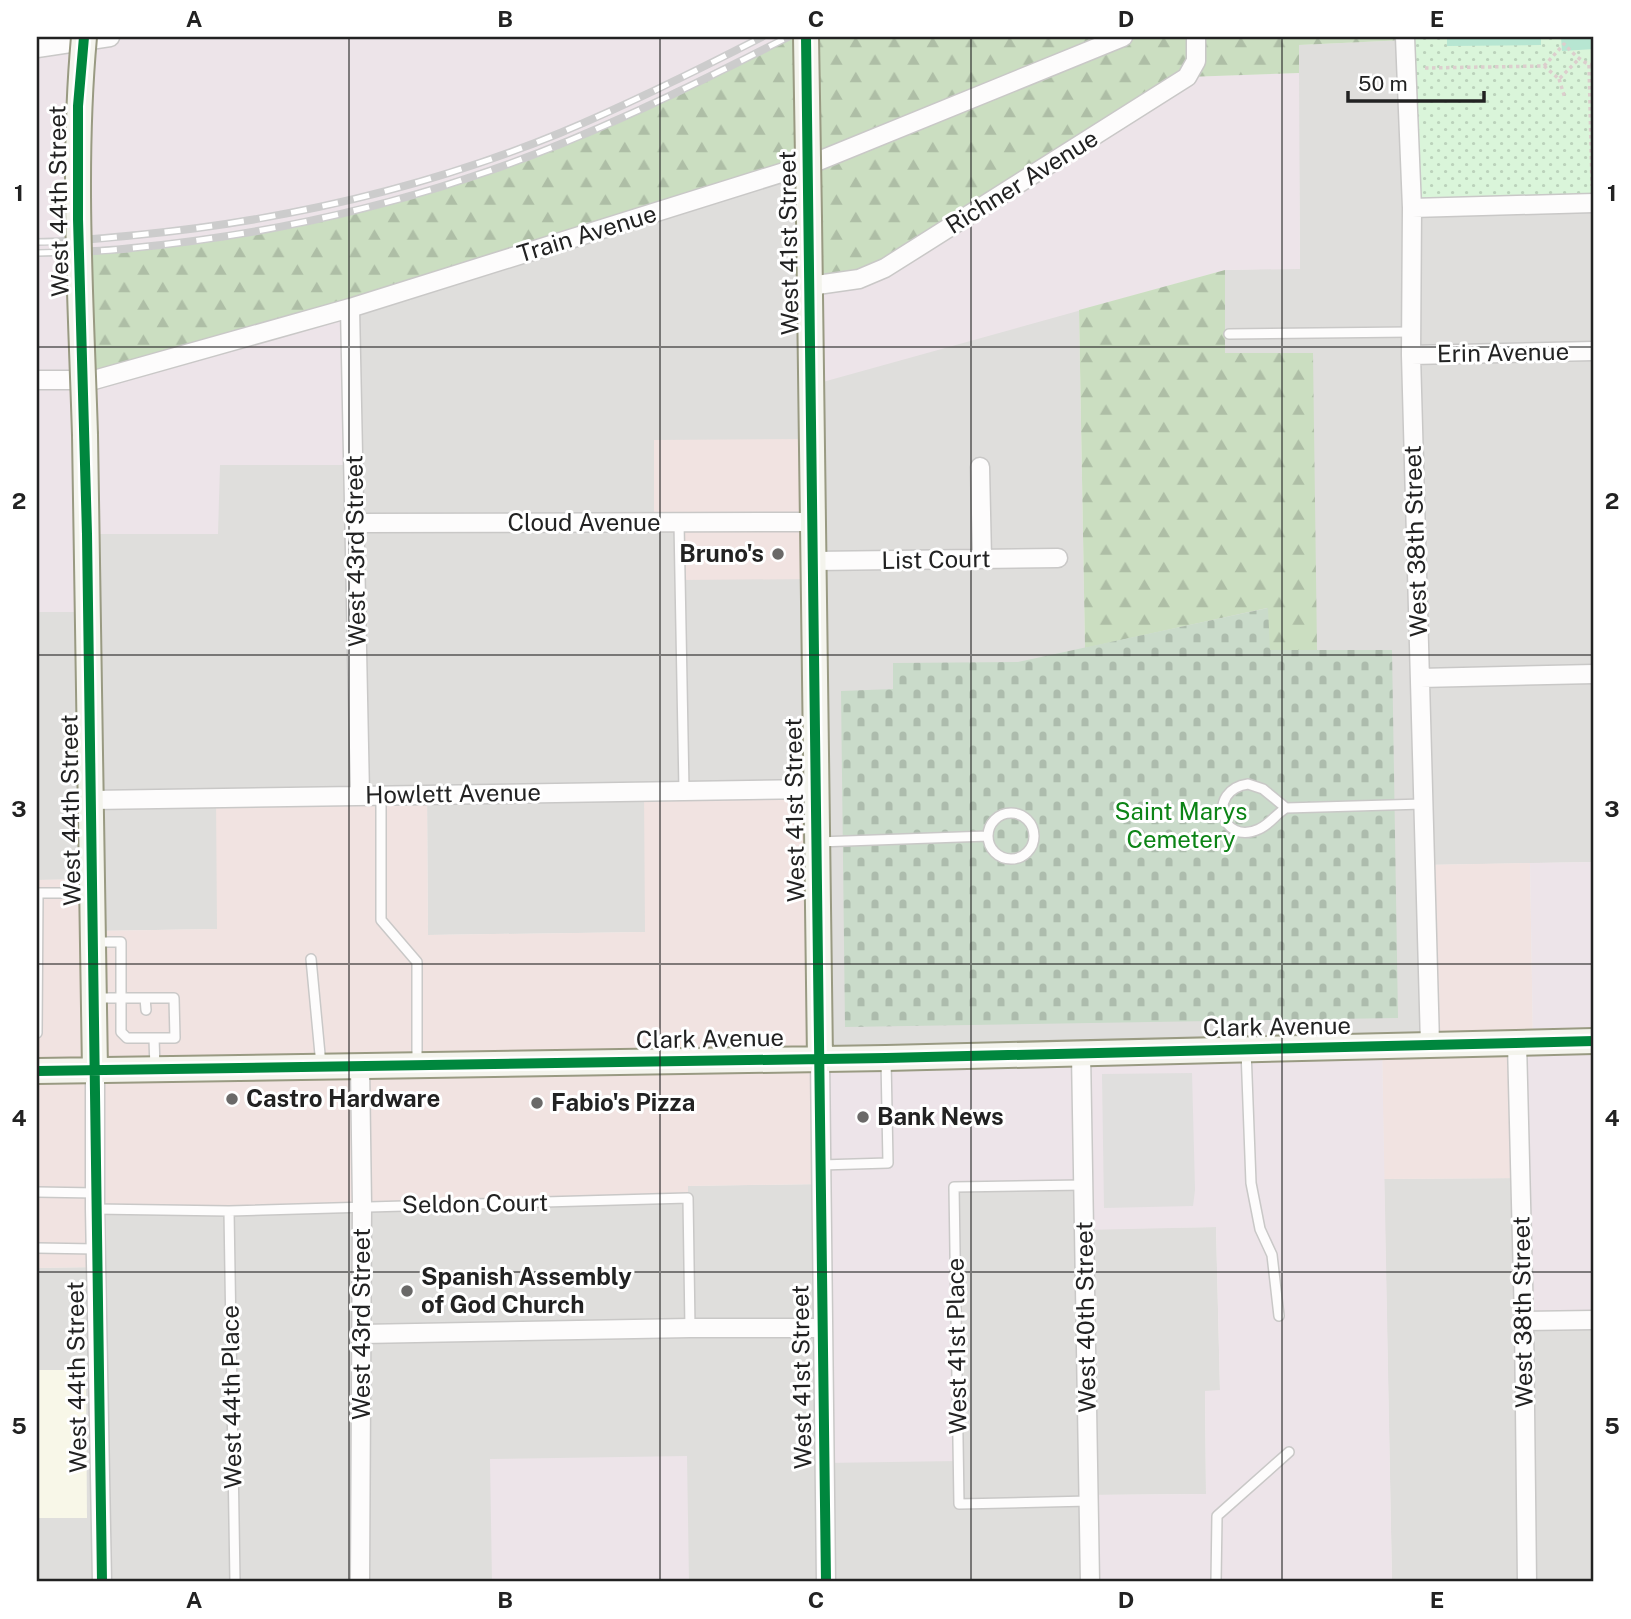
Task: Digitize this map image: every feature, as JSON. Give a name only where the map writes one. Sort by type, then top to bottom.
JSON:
[{"type":"street","name":"West 44th Street","points":[[84,37],[78,106],[78,219],[92,800],[95,1201],[102,1582]]},
{"type":"street","points":[[37,48],[110,37]]},
{"type":"street","name":"West 41st Street","points":[[807,37],[825,1582]]},
{"type":"street","name":"Train Avenue","points":[[37,380],[94,380],[350,308],[816,162],[1123,37]]},
{"type":"street","name":"Richner Avenue","points":[[810,286],[859,279],[885,268],[1187,77],[1196,61],[1196,37]]},
{"type":"street","name":"West 38th Street","points":[[1405,37],[1412,208],[1411,355],[1430,1044]]},
{"type":"street","points":[[1412,208],[1593,195]]},
{"type":"street","name":"West 43rd Street","points":[[350,308],[360,795]]},
{"type":"street","name":"Erin Avenue","points":[[1411,355],[1594,351]]},
{"type":"street","points":[[980,467],[982,559]]},
{"type":"street","name":"Cloud Avenue","points":[[355,523],[813,522]]},
{"type":"street","name":"List Court","points":[[814,561],[1058,558]]},
{"type":"street","points":[[1420,678],[1594,674]]},
{"type":"street","name":"Howlett Avenue","points":[[92,800],[815,789]]},
{"type":"street","name":"Clark Avenue","points":[[37,1071],[886,1058],[1594,1041]]},
{"type":"street","name":"West 38th Street","points":[[1517,1043],[1527,1582]]},
{"type":"street","name":"West 40th Street","points":[[1081,1053],[1090,1582]]},
{"type":"street","name":"West 43rd Street","points":[[360,1066],[360,1582]]},
{"type":"street","points":[[1524,1321],[1594,1320]]},
{"type":"street","points":[[362,1334],[823,1328]]},
{"type":"lane","points":[[1229,334],[1411,332]]},
{"type":"lane","points":[[678,523],[684,790]]},
{"type":"lane","points":[[1286,808],[1263,789],[1248,784],[1233,789],[1223,802],[1222,809],[1228,825],[1242,833],[1260,829],[1286,808],[1423,804]]},
{"type":"lane","points":[[381,795],[381,920],[416,962],[417,1065]]},
{"type":"lane","points":[[1005,813],[1013,813],[1026,818],[1031,824],[1035,839],[1028,852],[1021,857],[1006,859],[993,850],[988,836],[993,821],[1005,813]]},
{"type":"lane","points":[[816,842],[988,836]]},
{"type":"lane","points":[[37,1033],[38,893],[93,893]]},
{"type":"lane","points":[[93,942],[121,942],[121,998],[121,1032],[127,1038],[149,1035],[175,1038],[174,998],[145,998],[121,998],[94,998]]},
{"type":"lane","points":[[311,959],[321,1067]]},
{"type":"lane","points":[[145,998],[146,1010]]},
{"type":"lane","points":[[149,1035],[155,1070]]},
{"type":"lane","points":[[1245,1049],[1251,1183],[1259,1229],[1272,1255],[1279,1316]]},
{"type":"lane","points":[[821,1165],[888,1163],[886,1058]]},
{"type":"lane","name":"West 41st Place","points":[[1084,1185],[954,1187],[959,1504],[1089,1501]]},
{"type":"lane","name":"Seldon Court","points":[[37,1192],[95,1201],[229,1211],[688,1198],[690,1328]]},
{"type":"lane","name":"West 44th Place","points":[[229,1211],[235,1582]]},
{"type":"lane","points":[[37,1248],[96,1249]]},
{"type":"lane","points":[[1216,1582],[1217,1516],[1289,1452]]},
{"type":"path","points":[[1544,66],[1564,44],[1579,59],[1592,65],[1593,195]]},
{"type":"path","points":[[1559,79],[1579,59]]},
{"type":"path","points":[[1425,68],[1544,66],[1559,79],[1564,98]]},
{"type":"shaded area","points":[[110,37],[784,37],[646,107],[562,144],[468,178],[387,202],[303,222],[215,238],[130,249],[79,250],[350,308],[354,465],[220,465],[218,534],[88,534],[88,612],[37,612],[37,48]]},
{"type":"shaded area","points":[[1406,40],[1594,203],[1594,862],[1425,865],[1430,1044],[820,1059],[645,932],[428,935],[427,795],[217,929],[93,931],[92,879],[37,880],[37,612],[88,612],[87,534],[219,465],[350,308],[808,161],[812,384],[1079,310],[1085,647],[1312,353],[1225,354],[1225,270],[1300,268],[1298,45]]},
{"type":"shaded area","points":[[1299,73],[1300,269],[1225,270],[812,385],[810,286],[1187,77]]},
{"type":"shaded area","points":[[812,439],[814,579],[679,580],[679,523],[654,523],[654,440]]},
{"type":"shaded area","points":[[815,789],[821,1184],[688,1186],[688,1198],[95,1209],[96,1267],[37,1268],[37,880],[93,879],[94,931],[217,929],[216,797],[427,794],[428,935],[645,932],[644,791]]},
{"type":"shaded area","points":[[1594,862],[1594,1320],[1524,1321],[1517,1043],[1533,1041],[1530,863]]},
{"type":"shaded area","points":[[1530,863],[1533,1042],[1521,1178],[1384,1179],[1382,1046],[1430,1044],[1425,865]]},
{"type":"shaded area","points":[[1382,1046],[1392,1582],[1090,1582],[1089,1495],[1206,1494],[1205,1391],[1220,1390],[1216,1227],[1085,1230],[1084,1186],[954,1187],[958,1461],[824,1463],[820,1059]]},
{"type":"shaded area","points":[[1192,1073],[1195,1190],[1193,1206],[1104,1208],[1102,1074]]},
{"type":"shaded area","points":[[1521,1178],[1594,1320],[1594,1582],[1392,1582],[1384,1179]]},
{"type":"shaded area","points":[[821,1184],[954,1187],[1084,1185],[1085,1229],[1216,1227],[1220,1391],[1205,1391],[1206,1494],[1089,1495],[1090,1582],[37,1582],[37,1268],[96,1267],[95,1209],[688,1198],[688,1186]]},
{"type":"shaded area","points":[[37,1370],[86,1370],[87,1518],[37,1518]]},
{"type":"shaded area","points":[[687,1456],[689,1582],[492,1582],[490,1459]]},
{"type":"green space","points":[[782,37],[1405,37],[1406,40],[1299,45],[1299,73],[1187,77],[893,263],[810,286],[808,162],[94,380],[79,250],[152,246],[225,237],[369,208],[440,187],[510,164],[646,108]]},
{"type":"green space","points":[[1405,37],[1594,37],[1594,203],[1412,208]]},
{"type":"green space","points":[[1447,37],[1541,37],[1541,45],[1447,46]]},
{"type":"green space","points":[[1561,37],[1594,37],[1594,49],[1562,51]]},
{"type":"green space","points":[[1225,270],[1225,353],[1313,353],[1317,650],[1269,650],[1267,608],[1085,648],[1079,310]]},
{"type":"green space","name":"Saint Marys Cemetery","points":[[1268,608],[1270,650],[1392,650],[1398,1018],[845,1027],[841,691],[893,689],[893,663],[1018,662]]},
{"type":"railway","points":[[37,242],[137,235],[245,221],[405,186],[509,153],[560,133],[662,87],[762,37]]},
{"type":"railway","points":[[37,253],[120,249],[259,231],[386,203],[509,164],[591,132],[788,37]]},
{"type":"cycle path","points":[[84,37],[78,106],[78,219],[87,534],[102,1582]]},
{"type":"cycle path","points":[[806,37],[826,1582]]},
{"type":"cycle path","points":[[37,1071],[886,1058],[1594,1041]]},
{"type":"place","name":"Bruno's","points":[[778,554]]},
{"type":"place","name":"Castro Hardware","points":[[232,1099]]},
{"type":"place","name":"Fabio's Pizza","points":[[537,1103]]},
{"type":"place","name":"Bank News","points":[[863,1117]]},
{"type":"place","name":"Spanish Assembly of God Church","points":[[407,1291]]}]
